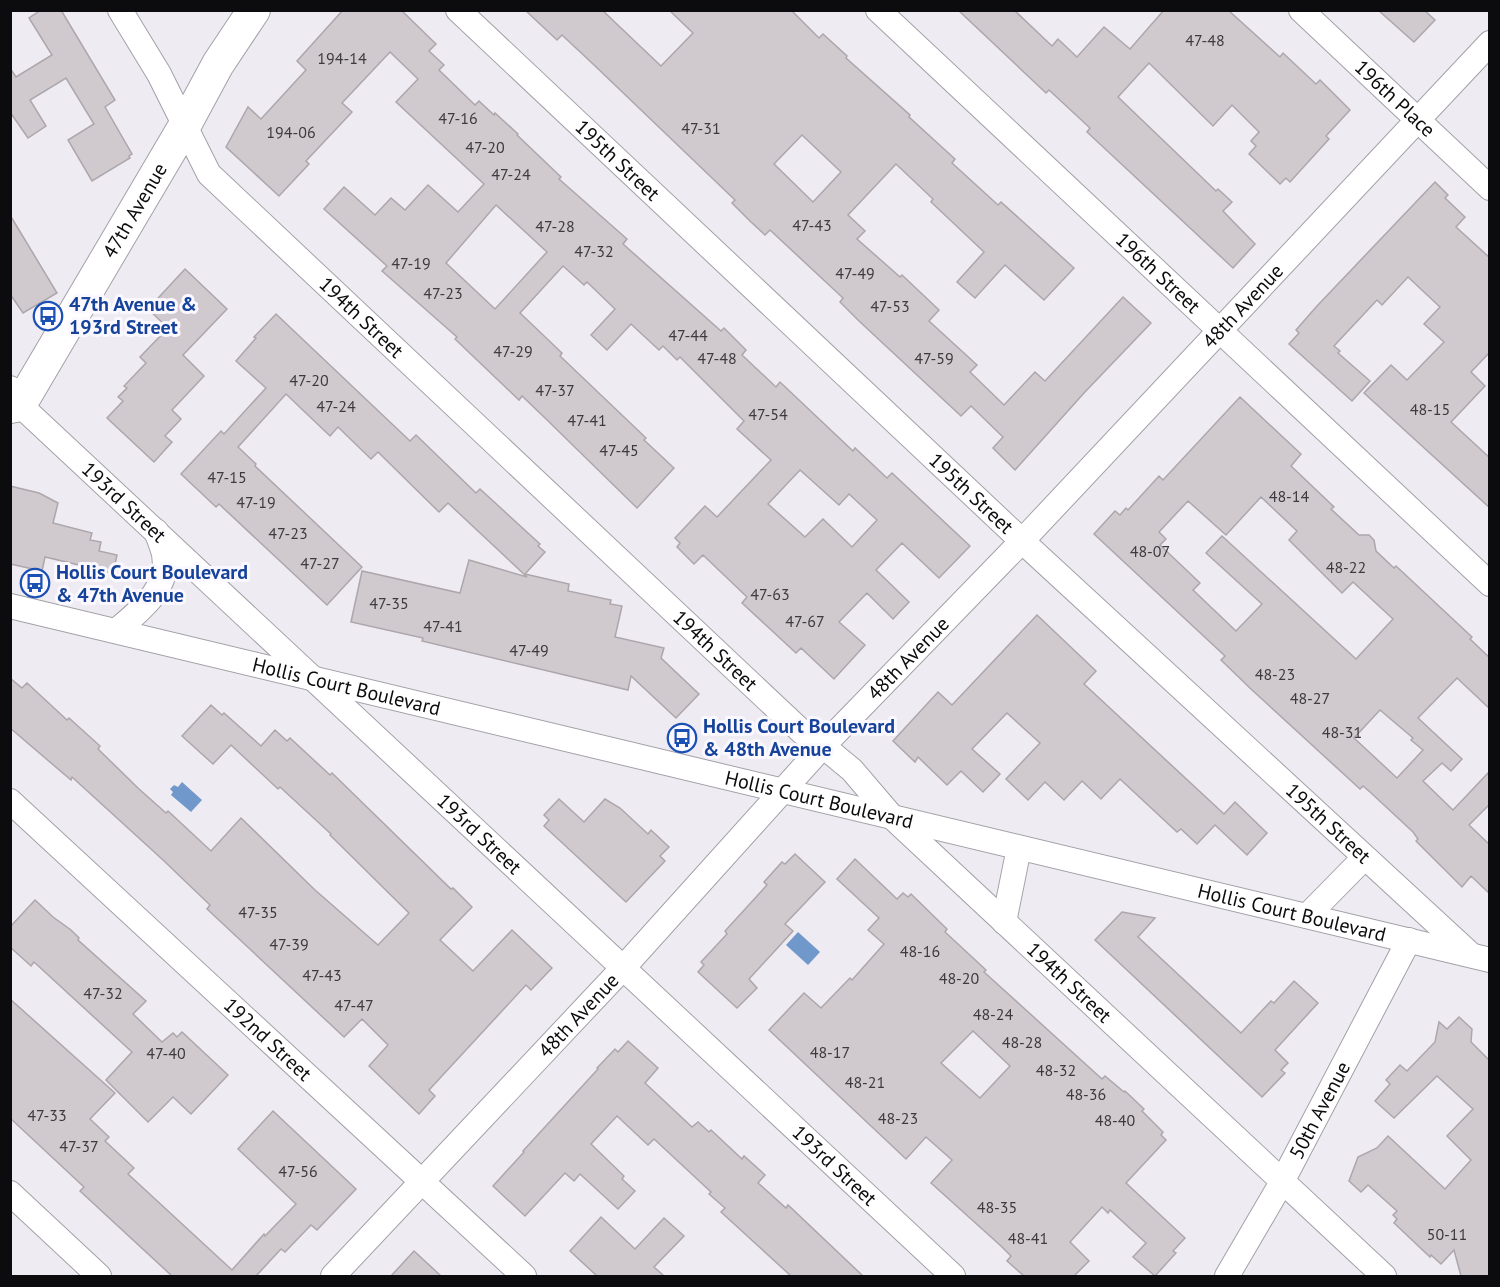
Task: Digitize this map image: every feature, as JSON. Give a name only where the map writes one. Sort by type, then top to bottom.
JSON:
[{"type":"street","name":"194th Street","points":[[120,10],[159,74],[209,174],[802,732],[852,770],[893,818],[1384,1276]]},
{"type":"street","name":"47th Avenue","points":[[14,400],[184,127],[218,64],[254,10]]},
{"type":"street","name":"195th Street","points":[[458,10],[1022,542],[1364,858],[1480,957],[1490,972]]},
{"type":"street","name":"196th Street","points":[[878,10],[1490,584]]},
{"type":"street","name":"196th Place","points":[[1301,10],[1490,188]]},
{"type":"street","name":"48th Avenue","points":[[333,1276],[623,968],[823,746],[1022,542],[1490,43]]},
{"type":"street","name":"193rd Street","points":[[14,400],[953,1276]]},
{"type":"street","points":[[116,632],[154,597],[162,579],[165,556],[156,531]]},
{"type":"street","name":"Hollis Court Boulevard","points":[[10,606],[1480,957]]},
{"type":"street","name":"192nd Street","points":[[10,801],[524,1276]]},
{"type":"street","points":[[1004,922],[1019,848]]},
{"type":"street","points":[[1307,916],[1364,858]]},
{"type":"street","name":"50th Avenue","points":[[1227,1276],[1282,1182],[1408,940]]},
{"type":"street","points":[[10,1193],[99,1276]]},
{"type":"water","points":[[182,782],[202,800],[191,812],[171,795],[173,792],[170,789],[174,785],[178,787]]},
{"type":"water","points":[[798,932],[820,952],[808,965],[786,945]]},
{"type":"building","points":[[41,10],[61,10],[115,100],[105,107],[132,154],[130,158],[92,181],[68,140],[94,124],[66,78],[30,100],[46,126],[28,138],[10,112],[10,68],[16,77],[52,55],[29,18]]},
{"type":"building","points":[[343,10],[401,10],[436,44],[429,51],[444,65],[439,70],[475,105],[479,101],[518,134],[561,177],[559,179],[627,239],[623,244],[721,331],[724,328],[746,350],[742,355],[776,387],[780,382],[853,451],[855,448],[887,478],[892,473],[970,546],[939,578],[902,543],[876,570],[909,602],[893,619],[867,593],[839,622],[865,645],[834,679],[801,648],[796,653],[742,603],[747,597],[703,555],[694,564],[677,547],[680,543],[675,538],[705,506],[717,517],[771,460],[737,429],[744,421],[680,357],[677,360],[663,346],[659,350],[631,324],[607,350],[591,335],[615,309],[587,282],[584,285],[563,266],[520,313],[562,353],[560,356],[674,468],[637,508],[522,396],[519,400],[455,339],[457,337],[382,271],[387,266],[324,209],[344,187],[375,215],[391,198],[405,210],[428,185],[458,212],[484,184],[396,102],[418,79],[390,52],[342,103],[352,112],[306,161],[309,164],[279,196],[226,147],[248,107],[261,119],[306,70],[297,61]],"holes":[[[496,205],[547,252],[495,309],[446,263]],[[800,470],[839,505],[849,494],[877,520],[852,547],[823,519],[805,537],[768,504]]]},
{"type":"building","points":[[525,10],[602,10],[661,66],[693,33],[669,10],[791,10],[819,38],[823,34],[955,159],[952,163],[998,205],[1001,202],[1074,268],[1044,300],[1005,265],[975,298],[957,282],[984,252],[931,202],[933,199],[896,164],[848,215],[865,231],[857,239],[900,277],[902,275],[939,310],[929,321],[977,365],[970,372],[1004,405],[1035,372],[1045,381],[1123,297],[1151,323],[1015,470],[993,448],[1003,437],[971,406],[961,416],[859,321],[840,302],[843,298],[770,230],[765,235],[751,222],[732,203],[735,200],[562,35],[557,40]],"holes":[[[802,135],[841,172],[813,202],[774,164]]]},
{"type":"building","points":[[958,10],[1014,10],[1052,46],[1058,39],[1077,57],[1104,27],[1130,49],[1164,10],[1228,10],[1280,57],[1283,53],[1316,84],[1320,80],[1350,110],[1326,136],[1329,139],[1290,182],[1286,178],[1280,184],[1249,154],[1256,146],[1251,141],[1259,132],[1232,105],[1213,126],[1149,63],[1118,97],[1216,191],[1218,189],[1232,202],[1223,211],[1255,244],[1233,268],[1087,132],[1090,128],[1049,90],[1046,93]]},
{"type":"building","points":[[1378,10],[1424,10],[1435,20],[1414,42]]},
{"type":"building","points":[[1435,182],[1448,195],[1445,198],[1465,217],[1456,227],[1490,258],[1490,352],[1471,372],[1485,386],[1451,422],[1490,458],[1490,508],[1364,393],[1391,365],[1407,380],[1444,342],[1424,324],[1440,307],[1408,277],[1382,305],[1377,300],[1334,346],[1340,351],[1338,353],[1370,381],[1352,401],[1289,344],[1299,333],[1296,330],[1317,306]]},
{"type":"building","points":[[10,215],[57,293],[23,313],[10,294]]},
{"type":"building","points":[[185,269],[227,309],[183,355],[204,376],[172,410],[181,419],[165,436],[172,442],[154,462],[107,418],[123,401],[118,397],[127,388],[124,386],[146,363],[140,357],[168,328],[148,309]]},
{"type":"building","points":[[276,314],[410,441],[416,435],[476,493],[480,489],[540,544],[538,546],[545,552],[525,574],[569,584],[568,591],[611,600],[610,604],[622,606],[615,637],[664,648],[661,658],[699,694],[676,718],[631,676],[628,690],[351,622],[362,571],[460,593],[469,560],[527,577],[448,503],[439,512],[378,452],[371,459],[338,427],[330,436],[286,394],[238,447],[256,464],[255,466],[362,567],[327,605],[219,504],[216,507],[181,474],[221,431],[224,434],[266,388],[236,361],[256,338],[254,337]]},
{"type":"building","points":[[1240,397],[1301,454],[1291,466],[1334,507],[1331,509],[1359,535],[1369,535],[1374,540],[1376,551],[1394,568],[1396,566],[1472,637],[1470,639],[1490,658],[1490,709],[1457,678],[1418,718],[1462,759],[1451,771],[1442,763],[1423,781],[1453,810],[1490,771],[1490,804],[1469,825],[1490,845],[1490,894],[1471,876],[1462,887],[1416,841],[1418,839],[1413,832],[1363,786],[1360,789],[1252,690],[1221,660],[1225,656],[1094,534],[1115,511],[1120,515],[1126,508],[1128,510],[1159,476],[1163,480]],"holes":[[[1261,497],[1297,531],[1289,540],[1342,593],[1353,582],[1393,619],[1356,659],[1222,536],[1206,553],[1262,604],[1236,631],[1193,590],[1200,583],[1160,545],[1166,539],[1159,532],[1188,501],[1226,535]],[[1380,710],[1413,738],[1411,740],[1423,750],[1397,778],[1354,738]]]},
{"type":"building","points":[[10,486],[39,493],[58,503],[53,523],[92,533],[90,540],[101,542],[99,551],[117,555],[113,573],[45,557],[42,571],[10,564]]},
{"type":"building","points":[[1037,615],[1096,671],[1084,684],[1224,814],[1235,802],[1267,833],[1247,855],[1215,825],[1197,844],[1181,829],[1177,832],[1120,779],[1101,799],[1082,781],[1064,800],[1045,782],[1028,800],[1006,779],[1040,743],[1007,713],[972,749],[1000,774],[983,792],[961,771],[947,785],[918,757],[915,762],[893,741],[938,692],[952,705]]},
{"type":"building","points":[[10,678],[22,688],[27,683],[67,720],[69,718],[100,746],[98,749],[139,789],[166,813],[168,811],[211,851],[241,818],[315,890],[378,945],[409,913],[331,834],[231,745],[213,764],[182,736],[211,705],[222,715],[224,713],[261,746],[275,730],[287,741],[290,738],[330,775],[332,773],[472,907],[440,940],[473,971],[512,930],[552,968],[531,990],[526,985],[429,1090],[435,1096],[419,1114],[369,1066],[388,1045],[362,1019],[344,1037],[207,909],[210,905],[163,860],[72,777],[71,780],[10,728]]},
{"type":"building","points":[[559,799],[584,822],[605,799],[620,808],[648,834],[651,830],[669,847],[660,856],[665,861],[626,902],[544,826],[549,820],[544,815]]},
{"type":"building","points":[[795,854],[825,882],[785,924],[793,931],[749,979],[757,988],[737,1008],[698,972],[704,965],[701,962],[727,934],[725,931],[767,885],[764,882],[782,862],[785,864]]},
{"type":"building","points":[[855,859],[897,899],[903,893],[908,897],[911,894],[947,929],[945,932],[986,970],[984,972],[1102,1079],[1105,1076],[1125,1091],[1163,1132],[1161,1135],[1166,1140],[1126,1183],[1185,1238],[1173,1251],[1176,1253],[1155,1276],[1133,1257],[1146,1243],[1110,1210],[1108,1213],[1102,1207],[1070,1242],[1089,1261],[1074,1276],[1024,1276],[1007,1261],[1011,1256],[1001,1246],[931,1183],[952,1160],[926,1137],[906,1159],[769,1030],[804,993],[821,1008],[850,978],[852,980],[884,944],[868,930],[879,918],[837,879]],"holes":[[[973,1031],[1010,1066],[980,1098],[941,1063]]]},
{"type":"building","points":[[35,900],[71,930],[79,938],[78,940],[146,1001],[133,1014],[162,1042],[173,1033],[177,1037],[182,1032],[228,1075],[191,1114],[173,1097],[148,1122],[106,1080],[132,1052],[34,962],[31,966],[10,947],[10,927]]},
{"type":"building","points":[[1122,912],[1155,918],[1138,937],[1241,1033],[1271,1001],[1274,1003],[1294,981],[1318,1003],[1275,1050],[1288,1063],[1281,1070],[1285,1073],[1262,1097],[1095,940]]},
{"type":"building","points":[[10,999],[115,1093],[90,1119],[109,1137],[105,1141],[134,1168],[128,1174],[232,1270],[264,1234],[265,1236],[296,1204],[238,1149],[273,1111],[356,1189],[317,1230],[311,1225],[285,1252],[281,1249],[256,1276],[172,1276],[80,1191],[84,1187],[10,1118]]},
{"type":"building","points":[[1459,1017],[1472,1029],[1471,1042],[1490,1061],[1490,1276],[1461,1276],[1454,1250],[1441,1264],[1431,1255],[1430,1257],[1394,1223],[1397,1219],[1393,1215],[1397,1211],[1368,1185],[1361,1192],[1349,1181],[1358,1157],[1377,1148],[1388,1136],[1445,1189],[1471,1160],[1447,1136],[1473,1109],[1437,1076],[1394,1118],[1375,1101],[1390,1084],[1386,1080],[1400,1065],[1407,1071],[1435,1042],[1439,1022],[1447,1029]]},
{"type":"building","points":[[628,1041],[658,1068],[645,1083],[692,1127],[698,1122],[709,1132],[711,1130],[742,1159],[744,1156],[765,1175],[758,1183],[786,1208],[788,1205],[863,1276],[791,1276],[721,1212],[725,1208],[709,1194],[711,1192],[654,1139],[648,1145],[617,1116],[591,1144],[624,1176],[622,1179],[635,1191],[618,1209],[580,1174],[574,1181],[565,1173],[525,1216],[493,1186],[597,1068],[615,1049],[618,1052]]},
{"type":"building","points":[[601,1217],[635,1249],[664,1218],[684,1236],[654,1267],[664,1276],[597,1276],[570,1251]]},
{"type":"building","points":[[414,1251],[441,1276],[391,1276]]},
{"type":"place","name":"47th Avenue & 193rd Street","points":[[48,316]]},
{"type":"place","name":"Hollis Court Boulevard & 47th Avenue","points":[[35,583]]},
{"type":"place","name":"Hollis Court Boulevard & 48th Avenue","points":[[682,738]]}]
